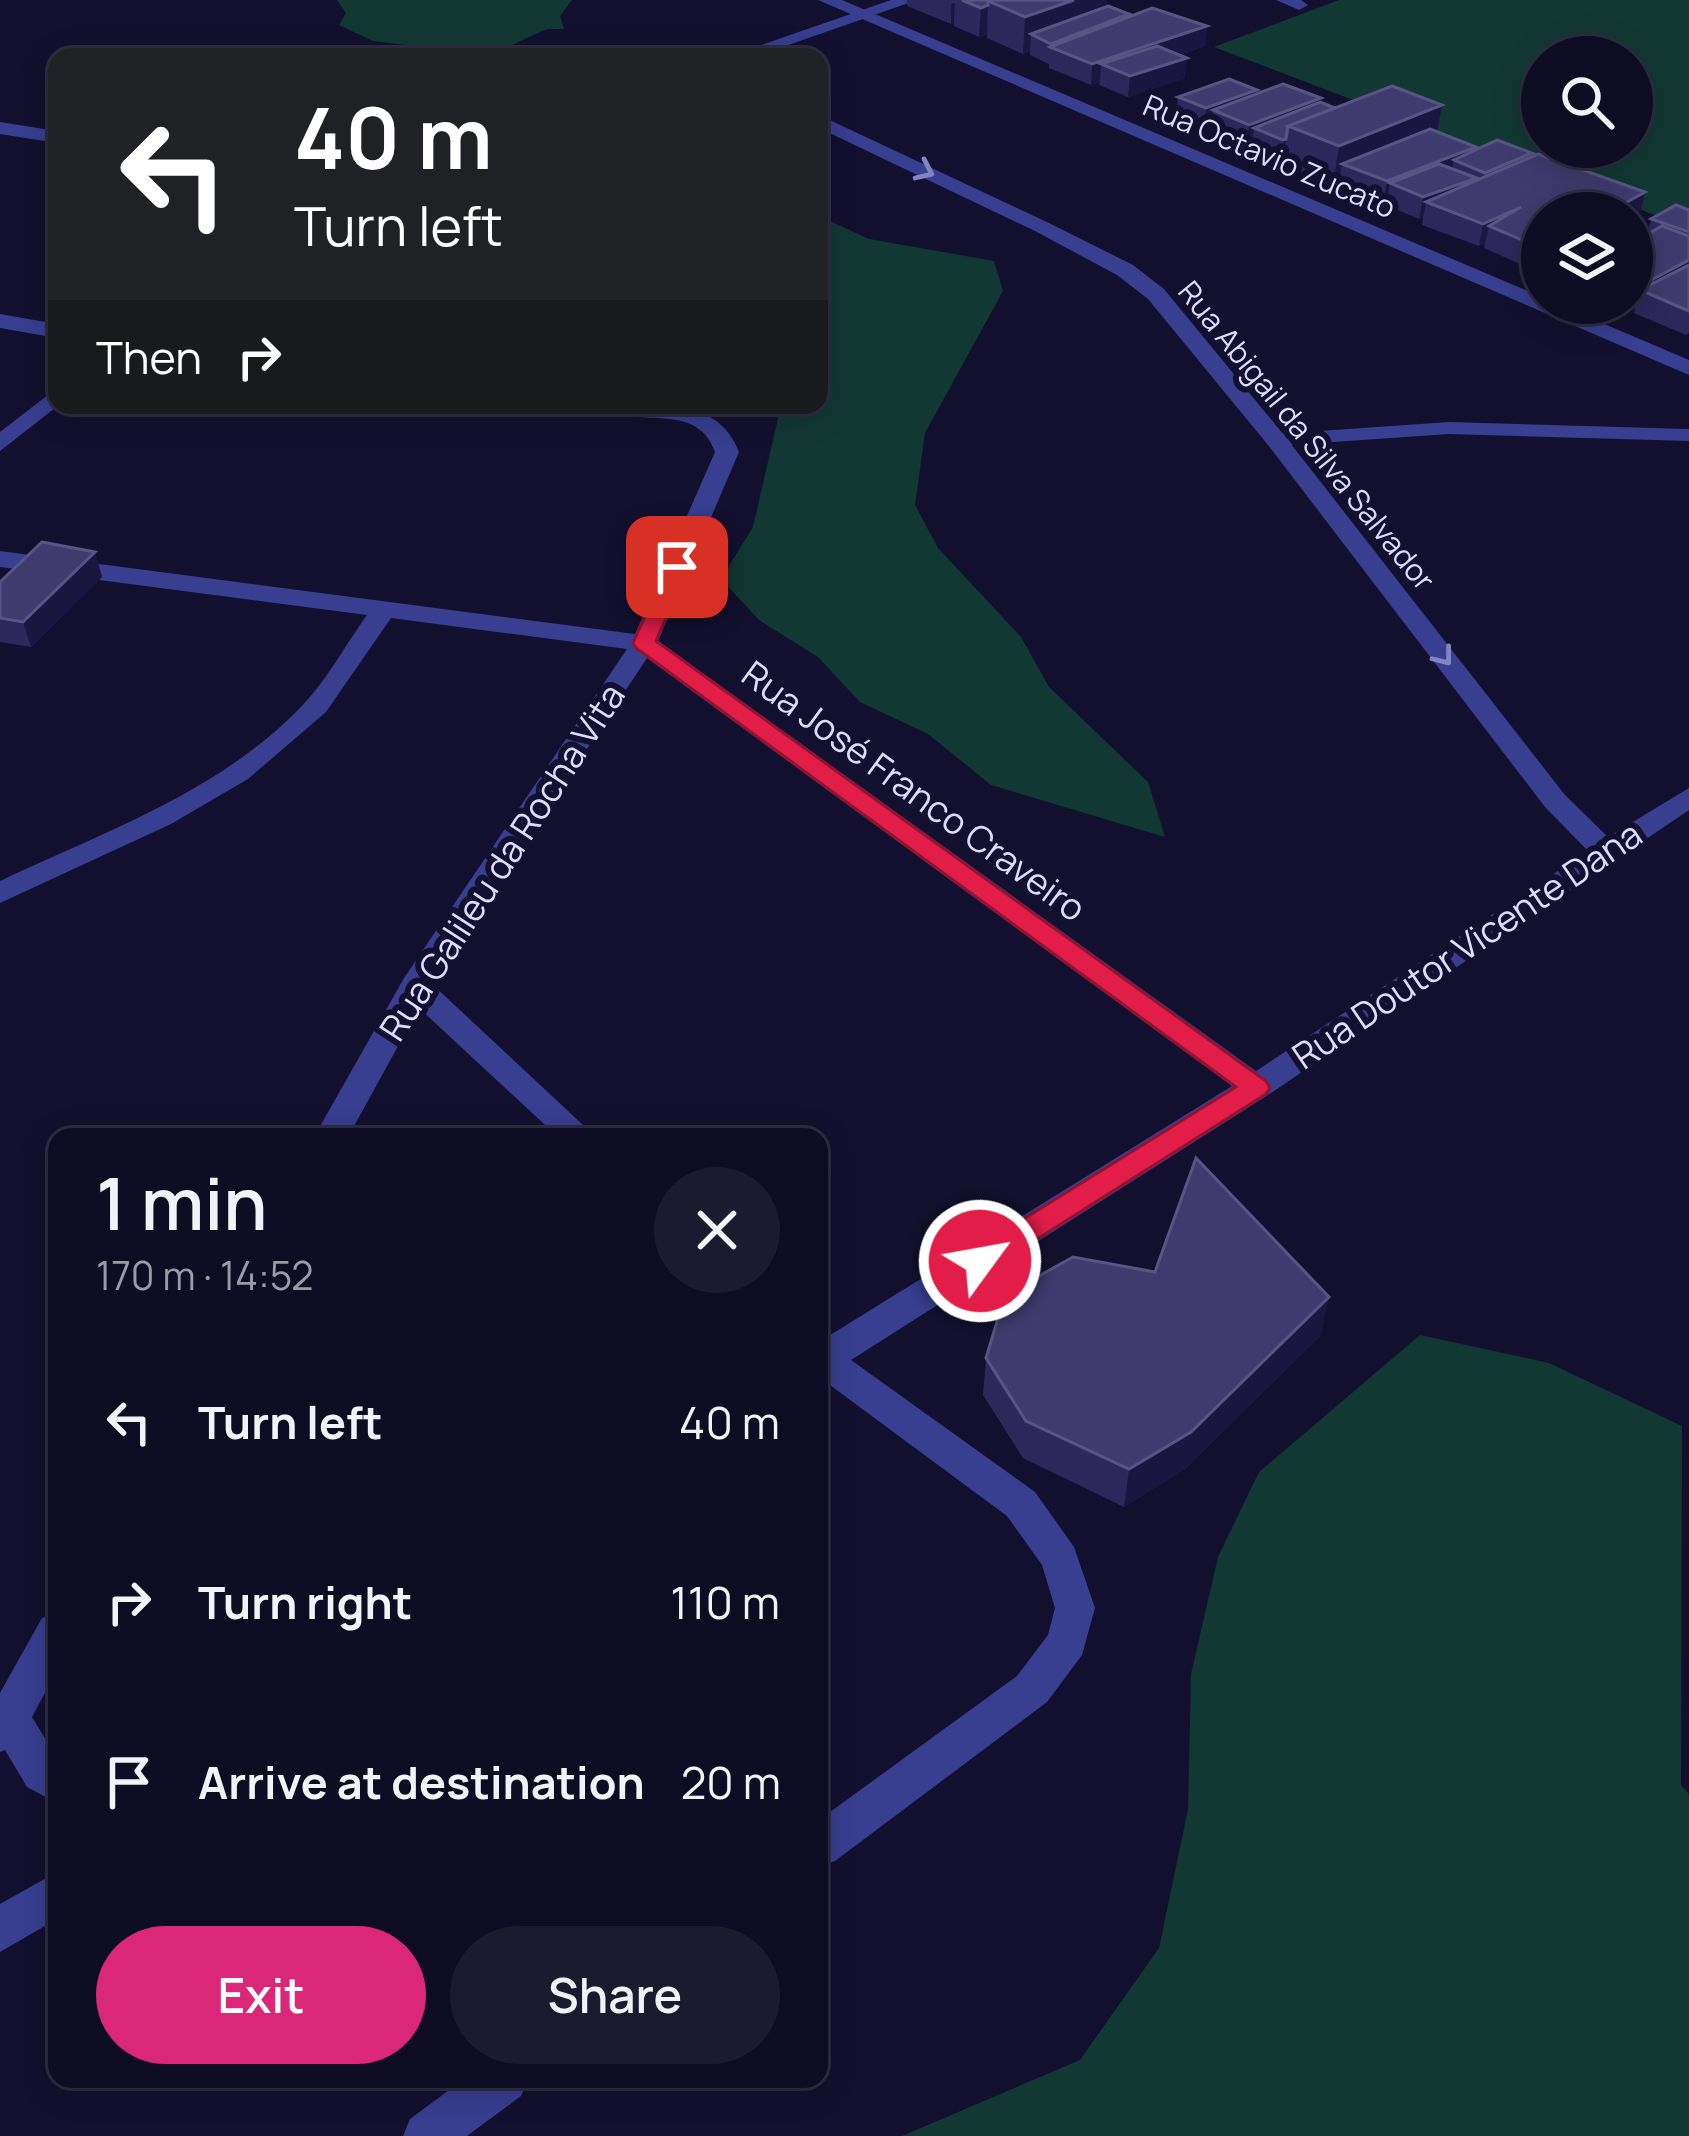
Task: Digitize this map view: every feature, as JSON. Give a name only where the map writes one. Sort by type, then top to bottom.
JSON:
[{"type":"street","name":"Rua Octavio Zucato","points":[[826,0],[1689,368]]},
{"type":"street","points":[[786,48],[908,0]]},
{"type":"street","name":"Rua Abigail da Silva Salvador","points":[[828,125],[1125,270],[1156,294],[1276,440],[1555,801],[1605,851]]},
{"type":"street","points":[[0,128],[48,136]]},
{"type":"street","points":[[0,321],[48,330]]},
{"type":"street","points":[[0,444],[48,402]]},
{"type":"street","name":"Rua Galileu da Rocha Vita","points":[[336,1128],[415,986],[644,643],[727,452],[724,436],[711,421],[681,414]]},
{"type":"street","name":"Rua José Franco Craveiro","points":[[0,559],[644,643],[1256,1088]]},
{"type":"street","points":[[0,893],[218,786],[272,750],[309,715],[382,612]]},
{"type":"street","name":"Rua Doutor Vicente Dana","points":[[828,1355],[1256,1088],[1689,797]]},
{"type":"street","points":[[415,986],[569,1128]]},
{"type":"street","points":[[828,1366],[1021,1504],[1060,1559],[1075,1608],[1067,1642],[1031,1689],[828,1839]]},
{"type":"street","points":[[48,1647],[4,1726],[48,1778]]},
{"type":"street","points":[[0,1930],[48,1899]]},
{"type":"street","points":[[427,2136],[492,2088]]},
{"type":"lane","points":[[1276,440],[1449,428],[1689,436]]},
{"type":"green space","points":[[337,0],[572,0],[560,16],[564,29],[547,29],[505,48],[430,48],[373,41],[339,25],[346,13]]},
{"type":"green space","points":[[1339,0],[1689,0],[1689,228],[1653,214],[1653,192],[1595,192],[1532,168],[1653,168],[1653,36],[1521,36],[1521,164],[1214,47]]},
{"type":"green space","points":[[828,220],[869,239],[994,261],[1003,291],[925,433],[915,505],[938,548],[1021,637],[1049,687],[1148,782],[1165,837],[991,785],[928,734],[860,702],[818,657],[759,620],[721,579],[753,527],[778,418],[774,414],[828,414]]},
{"type":"green space","points":[[1420,1335],[1549,1363],[1682,1426],[1681,1785],[1689,1794],[1689,2136],[902,2136],[1080,2060],[1159,1948],[1188,1809],[1191,1674],[1218,1557],[1259,1472]]},
{"type":"building","points":[[962,0],[992,0],[981,8]]},
{"type":"building","points":[[1074,0],[1025,17],[988,1]]},
{"type":"building","points":[[1108,6],[1129,14],[1051,44],[1031,34]]},
{"type":"building","points":[[1152,8],[1207,26],[1092,64],[1050,47]]},
{"type":"building","points":[[1157,46],[1187,58],[1130,76],[1101,64]]},
{"type":"building","points":[[1229,79],[1257,90],[1206,108],[1178,97]]},
{"type":"building","points":[[1283,84],[1321,98],[1249,125],[1213,110]]},
{"type":"building","points":[[1392,86],[1442,105],[1339,146],[1288,126]]},
{"type":"building","points":[[1320,102],[1335,108],[1288,126],[1286,139],[1254,128]]},
{"type":"building","points":[[1430,129],[1476,147],[1387,181],[1342,164]]},
{"type":"building","points":[[1497,140],[1521,149],[1521,158],[1485,173],[1454,160]]},
{"type":"building","points":[[1521,161],[1521,168],[1577,168],[1645,192],[1521,192],[1521,207],[1483,224],[1426,202]]},
{"type":"building","points":[[1439,164],[1477,178],[1423,197],[1390,183]]},
{"type":"building","points":[[1676,205],[1689,210],[1689,232],[1653,220]]},
{"type":"building","points":[[1521,207],[1521,239],[1489,226]]},
{"type":"building","points":[[1662,226],[1689,236],[1689,260],[1653,279],[1653,231]]},
{"type":"building","points":[[1689,265],[1689,311],[1653,296],[1653,283]]},
{"type":"building","points":[[42,542],[95,552],[23,622],[0,618],[0,582]]},
{"type":"building","points":[[1196,1158],[1329,1297],[1191,1432],[1129,1469],[1026,1421],[986,1358],[1005,1295],[1073,1257],[1155,1272]]},
{"type":"route","points":[[677,567],[644,643],[1256,1088],[980,1261]]}]
